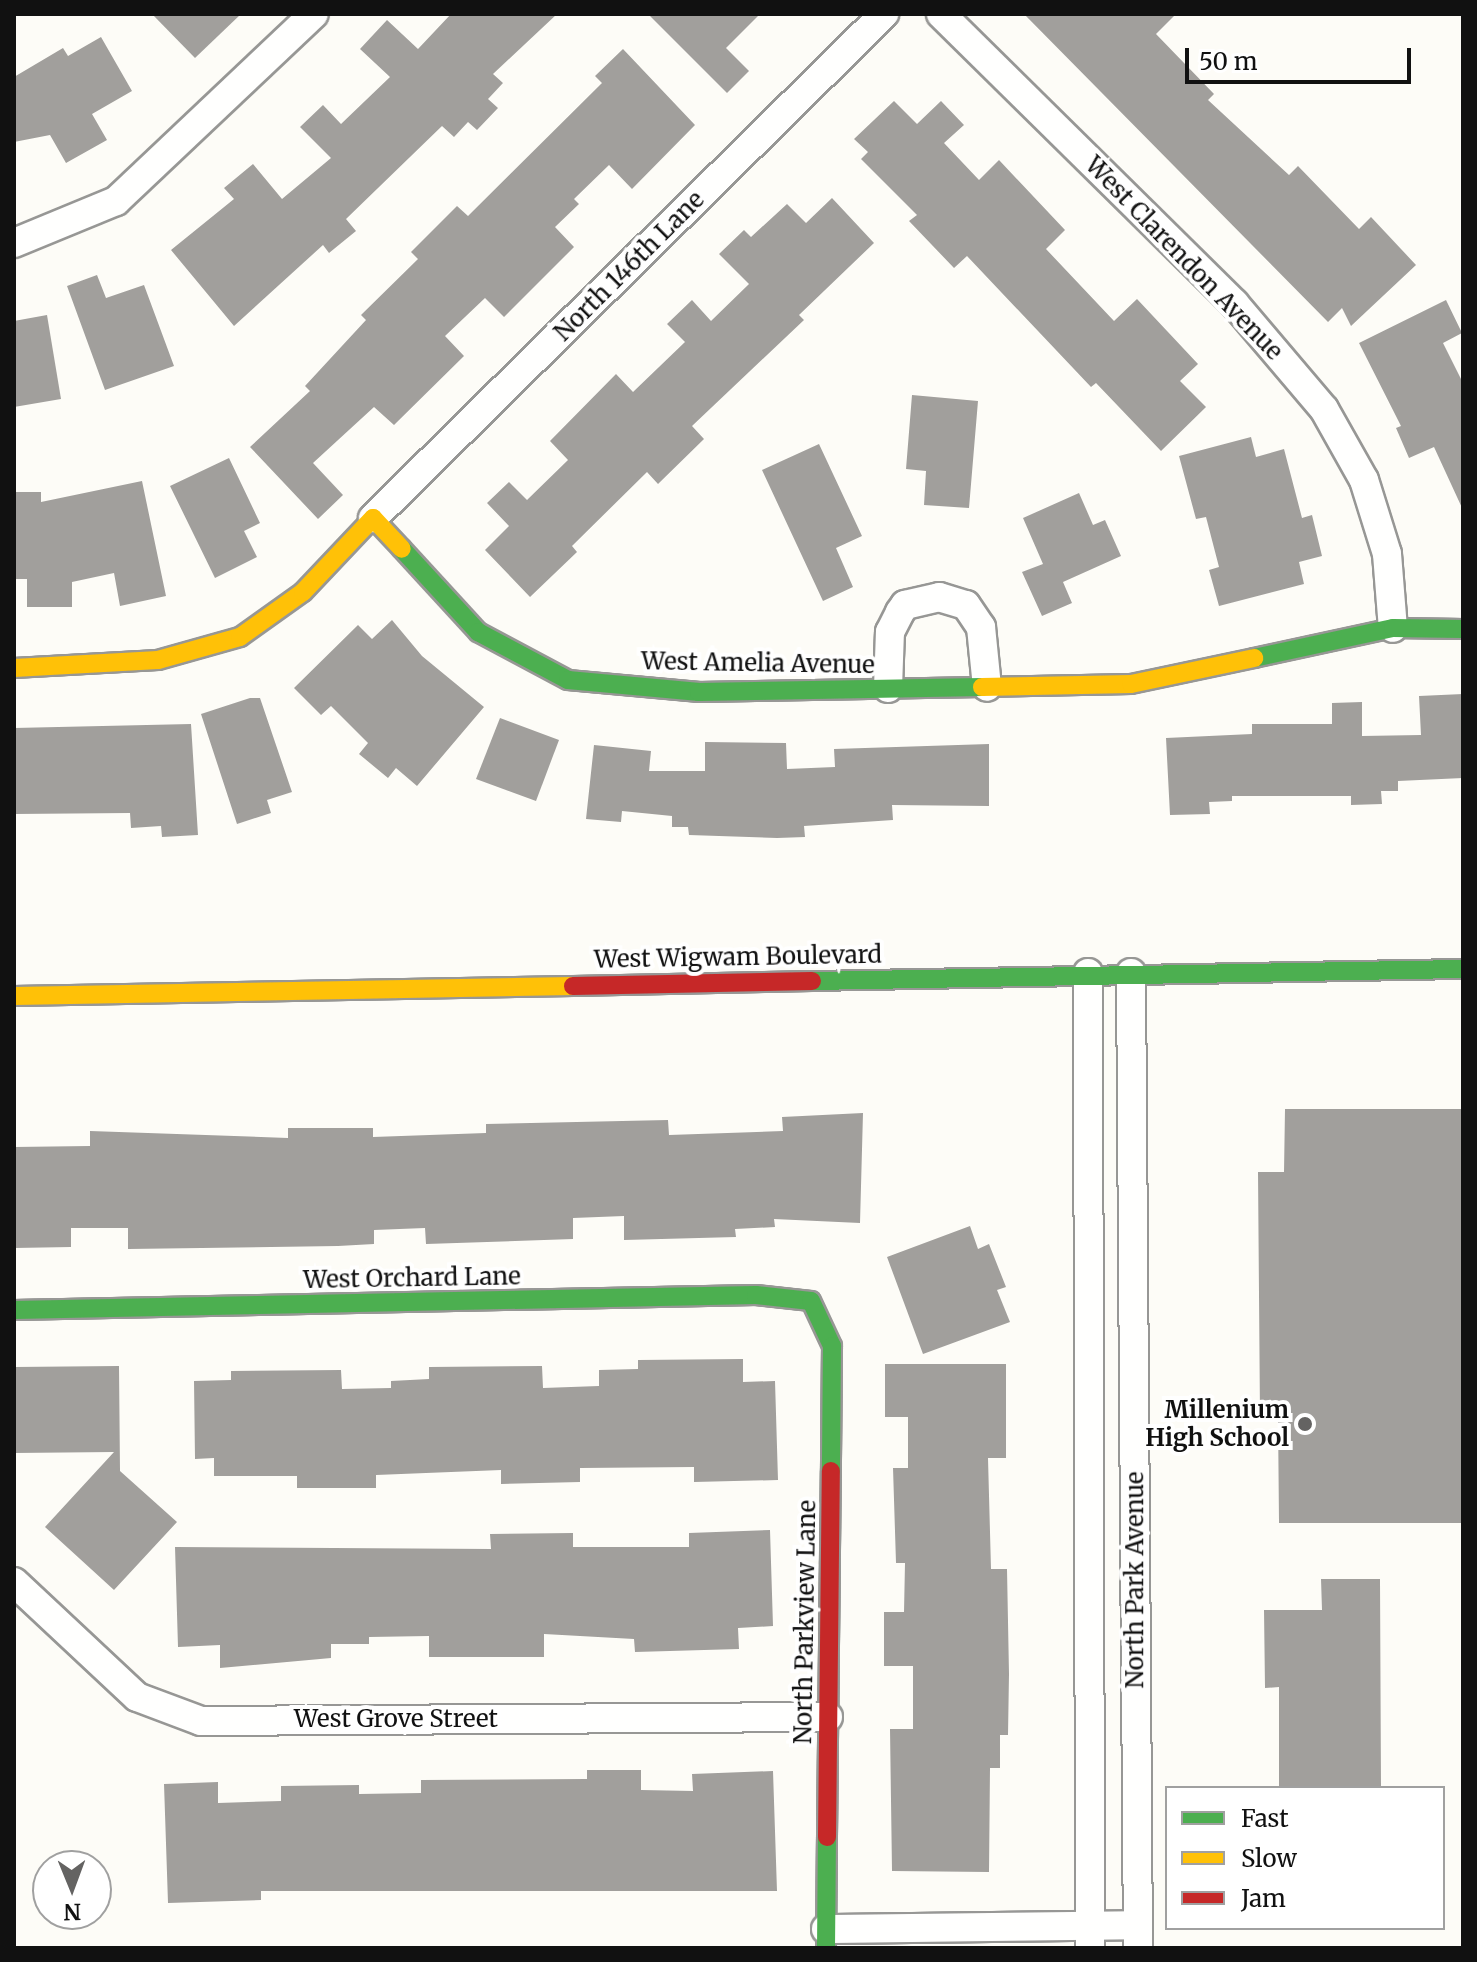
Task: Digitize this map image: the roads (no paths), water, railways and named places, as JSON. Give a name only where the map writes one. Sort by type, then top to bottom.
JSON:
[{"type":"street","points":[[14,243],[116,201],[314,14]]},
{"type":"street","name":"North 146th Lane","points":[[373,518],[884,14]]},
{"type":"street","name":"West Clarendon Avenue","points":[[941,14],[1234,303],[1324,409],[1364,480],[1387,554],[1393,628]]},
{"type":"street","points":[[14,668],[158,660],[240,637],[303,592],[373,518]]},
{"type":"street","name":"West Amelia Avenue","points":[[373,518],[478,632],[568,680],[699,692],[1131,684],[1393,628],[1463,629]]},
{"type":"street","points":[[888,688],[890,632],[900,612],[905,605],[939,597],[966,605],[981,627],[987,687]]},
{"type":"street","name":"West Wigwam Boulevard","points":[[14,996],[1088,973],[1463,969]]},
{"type":"street","name":"North Park Avenue","points":[[1088,973],[1091,1937]]},
{"type":"street","name":"North Park Avenue","points":[[1131,973],[1138,1937]]},
{"type":"street","name":"West Orchard Lane","points":[[14,1310],[756,1295],[811,1301]]},
{"type":"street","name":"North Parkview Lane","points":[[811,1301],[832,1346],[826,1938]]},
{"type":"street","name":"West Grove Street","points":[[14,1582],[137,1697],[201,1721],[828,1717]]},
{"type":"street","points":[[826,1938],[1138,1937]]},
{"type":"place","name":"Millenium High School","points":[[1305,1424]]}]
